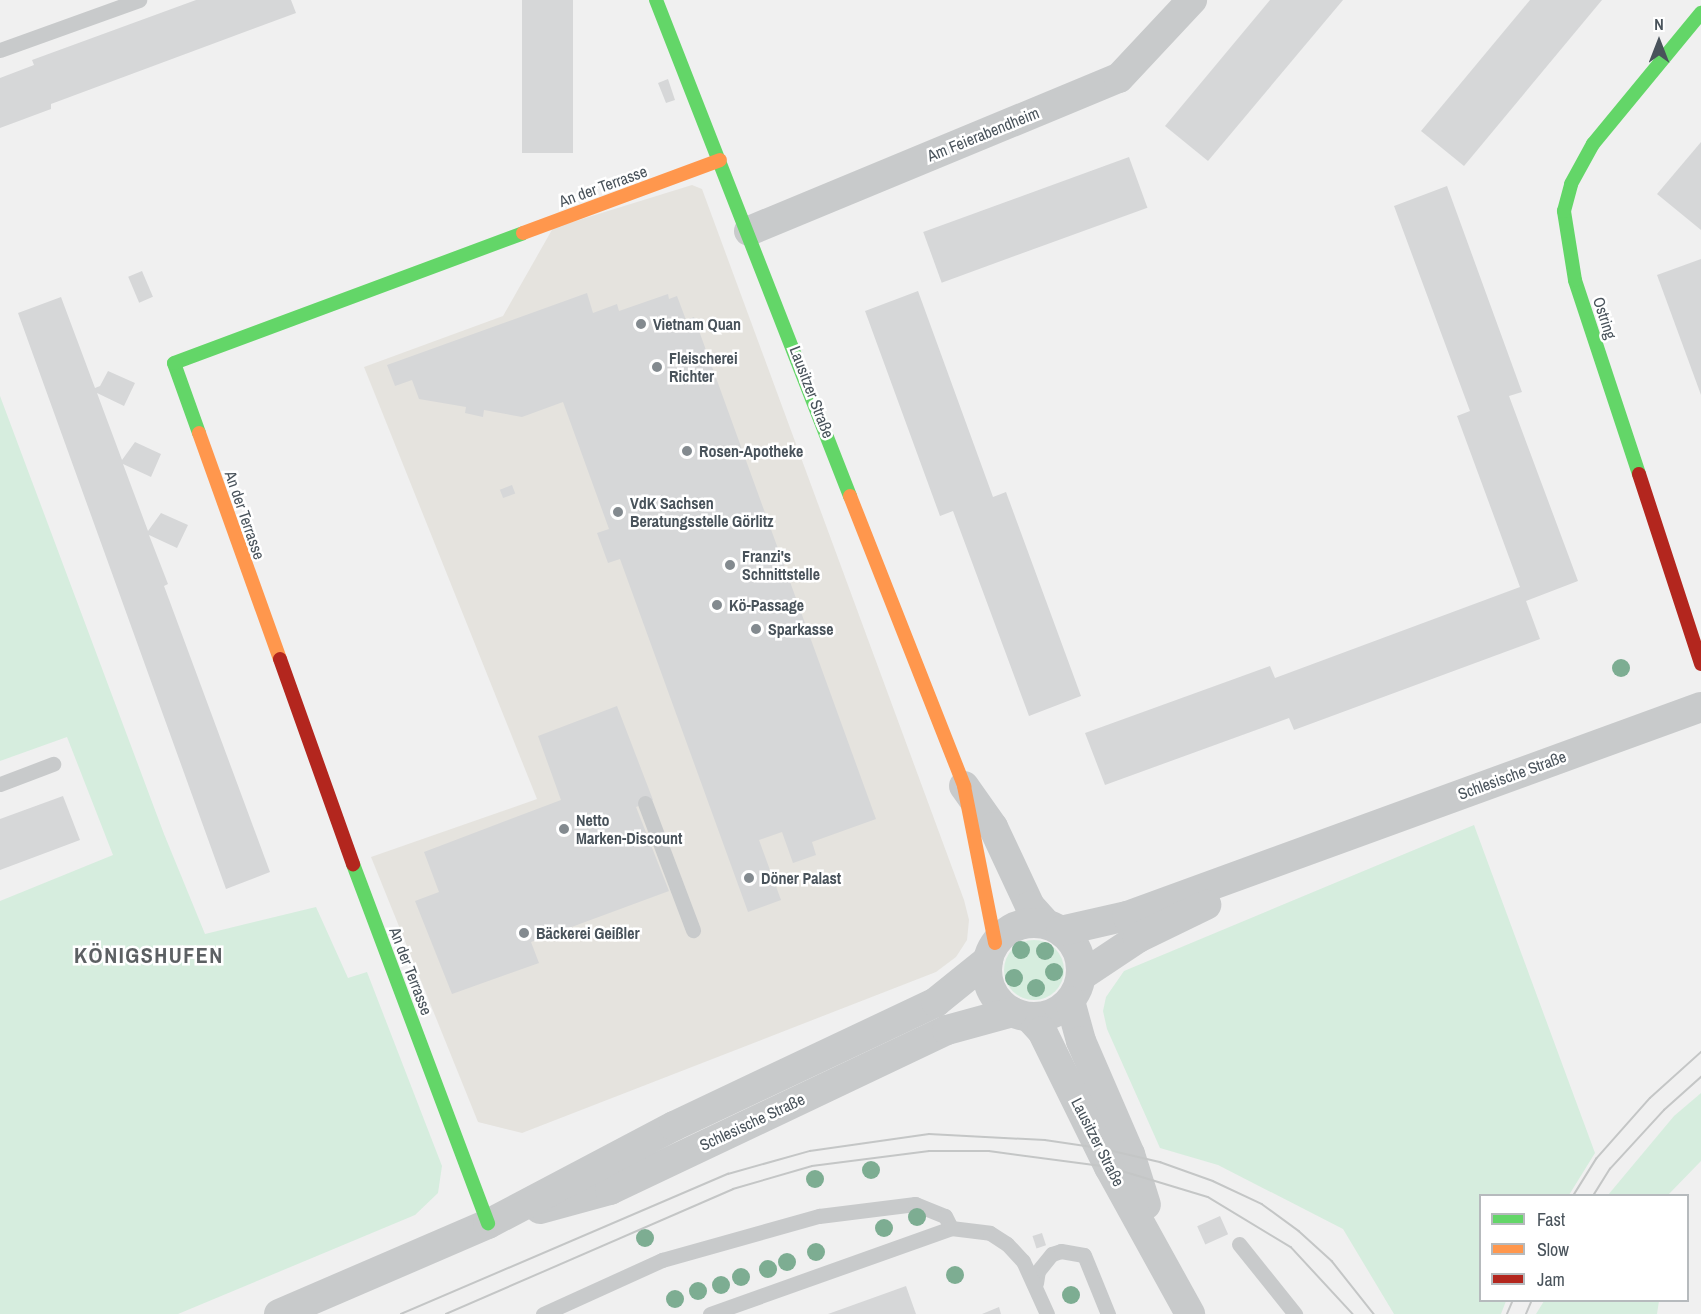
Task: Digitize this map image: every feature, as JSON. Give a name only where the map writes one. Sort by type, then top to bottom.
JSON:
[{"type":"street","name":"Lausitzer Straße","points":[[656,0],[749,231],[964,786],[991,952]]},
{"type":"street","name":"Am Feierabendheim","points":[[749,231],[1119,78],[1192,0]]},
{"type":"street","name":"Ostring","points":[[1701,13],[1593,144],[1571,184],[1564,212],[1575,280],[1701,664]]},
{"type":"street","name":"An der Terrasse","points":[[488,1224],[361,887],[174,363],[720,160]]},
{"type":"street","name":"Schlesische Straße","points":[[1054,928],[1109,922],[1324,846],[1701,707]]},
{"type":"street","name":"Lausitzer Straße","points":[[964,786],[993,827],[1030,906],[1054,928]]},
{"type":"street","name":"Schlesische Straße","points":[[1075,988],[1138,938],[1324,846]]},
{"type":"street","points":[[1012,928],[1054,928],[1076,948],[1075,988],[1051,1014],[1021,1014],[994,996],[991,952],[1012,928]]},
{"type":"street","name":"Schlesische Straße","points":[[279,1314],[488,1224],[674,1126],[936,1002],[991,952]]},
{"type":"street","name":"Lausitzer Straße","points":[[1075,988],[1081,1041],[1130,1154],[1167,1268]]},
{"type":"street","name":"Lausitzer Straße","points":[[1021,1014],[1042,1031],[1109,1167],[1167,1268],[1190,1314]]},
{"type":"street","name":"Schlesische Straße","points":[[488,1224],[610,1190],[947,1030],[1021,1014]]},
{"type":"lane","points":[[0,51],[139,0]]},
{"type":"lane","points":[[0,784],[53,764]]},
{"type":"lane","points":[[645,803],[693,930]]},
{"type":"lane","points":[[543,1314],[662,1260],[819,1216],[915,1204],[945,1216],[951,1228]]},
{"type":"lane","points":[[710,1314],[951,1228],[990,1233],[1023,1261],[1036,1283],[1047,1314]]},
{"type":"lane","points":[[1239,1244],[1295,1314]]},
{"type":"lane","points":[[1036,1283],[1038,1271],[1052,1254],[1061,1251],[1084,1255],[1108,1314]]},
{"type":"shaded area","points":[[692,185],[702,189],[964,900],[969,920],[967,940],[956,957],[936,972],[522,1133],[478,1122],[371,857],[537,799],[364,367],[503,316],[553,228]]},
{"type":"green space","points":[[0,396],[164,834],[205,934],[316,907],[348,978],[367,972],[442,1166],[438,1193],[415,1215],[178,1314],[0,1314],[0,901],[113,855],[67,737],[0,761]]},
{"type":"green space","points":[[1474,825],[1595,1153],[1570,1194],[1479,1194],[1479,1302],[1506,1302],[1501,1314],[1394,1314],[1343,1229],[1218,1165],[1160,1148],[1107,1029],[1103,1011],[1106,997],[1124,971]]},
{"type":"green space","points":[[1028,940],[1040,940],[1051,945],[1059,953],[1064,970],[1062,982],[1051,995],[1040,1000],[1028,1000],[1017,995],[1009,987],[1004,976],[1004,964],[1009,953],[1017,945]]},
{"type":"green space","points":[[1701,1093],[1701,1161],[1669,1194],[1609,1194],[1674,1116]]},
{"type":"green space","points":[[1543,1302],[1659,1302],[1657,1314],[1536,1314]]},
{"type":"building","points":[[196,0],[291,0],[296,13],[51,104],[51,109],[0,128],[0,78],[34,65],[32,60]]},
{"type":"building","points":[[522,0],[573,0],[573,153],[522,153]]},
{"type":"building","points":[[1270,0],[1343,0],[1208,161],[1165,126]]},
{"type":"building","points":[[1530,0],[1602,0],[1464,166],[1421,131]]},
{"type":"building","points":[[668,79],[675,100],[666,103],[658,83]]},
{"type":"building","points":[[1701,142],[1701,230],[1657,194]]},
{"type":"building","points":[[1129,157],[1147,208],[942,283],[923,232]]},
{"type":"building","points":[[1447,186],[1522,392],[1509,396],[1578,581],[1526,601],[1540,639],[1294,730],[1289,718],[1105,785],[1085,733],[1270,666],[1275,678],[1520,587],[1457,416],[1470,411],[1394,206]]},
{"type":"building","points":[[1701,259],[1701,395],[1657,275]]},
{"type":"building","points":[[142,271],[153,297],[139,303],[128,277]]},
{"type":"building","points":[[918,291],[993,497],[1006,492],[1081,696],[1029,716],[953,511],[940,516],[865,311]]},
{"type":"building","name":"Kö-Passage","points":[[587,293],[593,313],[617,304],[619,311],[668,294],[669,299],[677,296],[686,320],[694,317],[876,819],[812,842],[816,855],[793,863],[782,832],[759,840],[781,900],[748,912],[620,559],[608,563],[597,533],[609,529],[563,402],[522,417],[484,410],[483,417],[465,413],[466,407],[419,399],[412,380],[395,386],[387,365]]},
{"type":"building","points":[[61,297],[95,388],[100,386],[108,371],[135,383],[124,406],[97,393],[122,460],[135,442],[161,454],[151,477],[123,464],[148,531],[161,513],[188,525],[177,548],[149,535],[168,584],[164,586],[270,872],[226,889],[18,313]]},
{"type":"building","points":[[512,485],[515,493],[503,498],[500,490]]},
{"type":"building","name":"Netto Marken-Discount","points":[[617,706],[653,800],[636,807],[669,891],[531,942],[539,963],[452,994],[415,901],[439,892],[424,852],[561,800],[538,736]]},
{"type":"building","points":[[63,796],[80,840],[0,870],[0,819]]},
{"type":"building","points":[[1220,1216],[1228,1234],[1205,1244],[1197,1226]]},
{"type":"building","points":[[1042,1233],[1046,1245],[1037,1248],[1032,1236]]},
{"type":"building","points":[[906,1286],[916,1314],[828,1314]]},
{"type":"building","points":[[999,1307],[1001,1314],[982,1314]]},
{"type":"tram line","points":[[1574,1194],[1596,1159],[1650,1098],[1701,1052]]},
{"type":"tram line","points":[[1594,1194],[1610,1169],[1664,1110],[1701,1077]]},
{"type":"tram line","points":[[401,1314],[728,1174],[810,1151],[929,1134],[1045,1140],[1100,1148],[1160,1162],[1213,1181],[1262,1204],[1299,1231],[1332,1261],[1374,1314]]},
{"type":"tram line","points":[[446,1314],[733,1189],[812,1166],[929,1151],[989,1151],[1109,1167],[1208,1197],[1291,1247],[1353,1314]]},
{"type":"tram line","points":[[1507,1314],[1512,1302]]},
{"type":"tram line","points":[[1526,1314],[1531,1302]]},
{"type":"traffic: fast","points":[[656,0],[850,496]]},
{"type":"traffic: fast","points":[[1639,474],[1575,280],[1564,211],[1571,184],[1593,144],[1701,13]]},
{"type":"traffic: fast","points":[[199,433],[174,363],[523,233]]},
{"type":"traffic: fast","points":[[353,864],[488,1224]]},
{"type":"traffic: slow","points":[[523,233],[720,160]]},
{"type":"traffic: slow","points":[[199,433],[280,659]]},
{"type":"traffic: slow","points":[[850,496],[964,786],[995,943]]},
{"type":"traffic: jam","points":[[1639,474],[1701,664]]},
{"type":"traffic: jam","points":[[280,659],[353,864]]},
{"type":"place","name":"Vietnam Quan","points":[[641,324]]},
{"type":"place","name":"Fleischerei Richter","points":[[657,367]]},
{"type":"place","name":"Rosen-Apotheke","points":[[687,451]]},
{"type":"place","name":"VdK Sachsen Beratungsstelle Görlitz","points":[[618,512]]},
{"type":"place","name":"Franzi's Schnittstelle","points":[[730,565]]},
{"type":"place","name":"Kö-Passage","points":[[717,605]]},
{"type":"place","name":"Sparkasse","points":[[756,629]]},
{"type":"place","name":"Netto Marken-Discount","points":[[564,829]]},
{"type":"place","name":"Döner Palast","points":[[749,878]]},
{"type":"place","name":"Bäckerei Geißler","points":[[524,933]]},
{"type":"district","name":"KÖNIGSHUFEN","points":[[149,956]]}]
